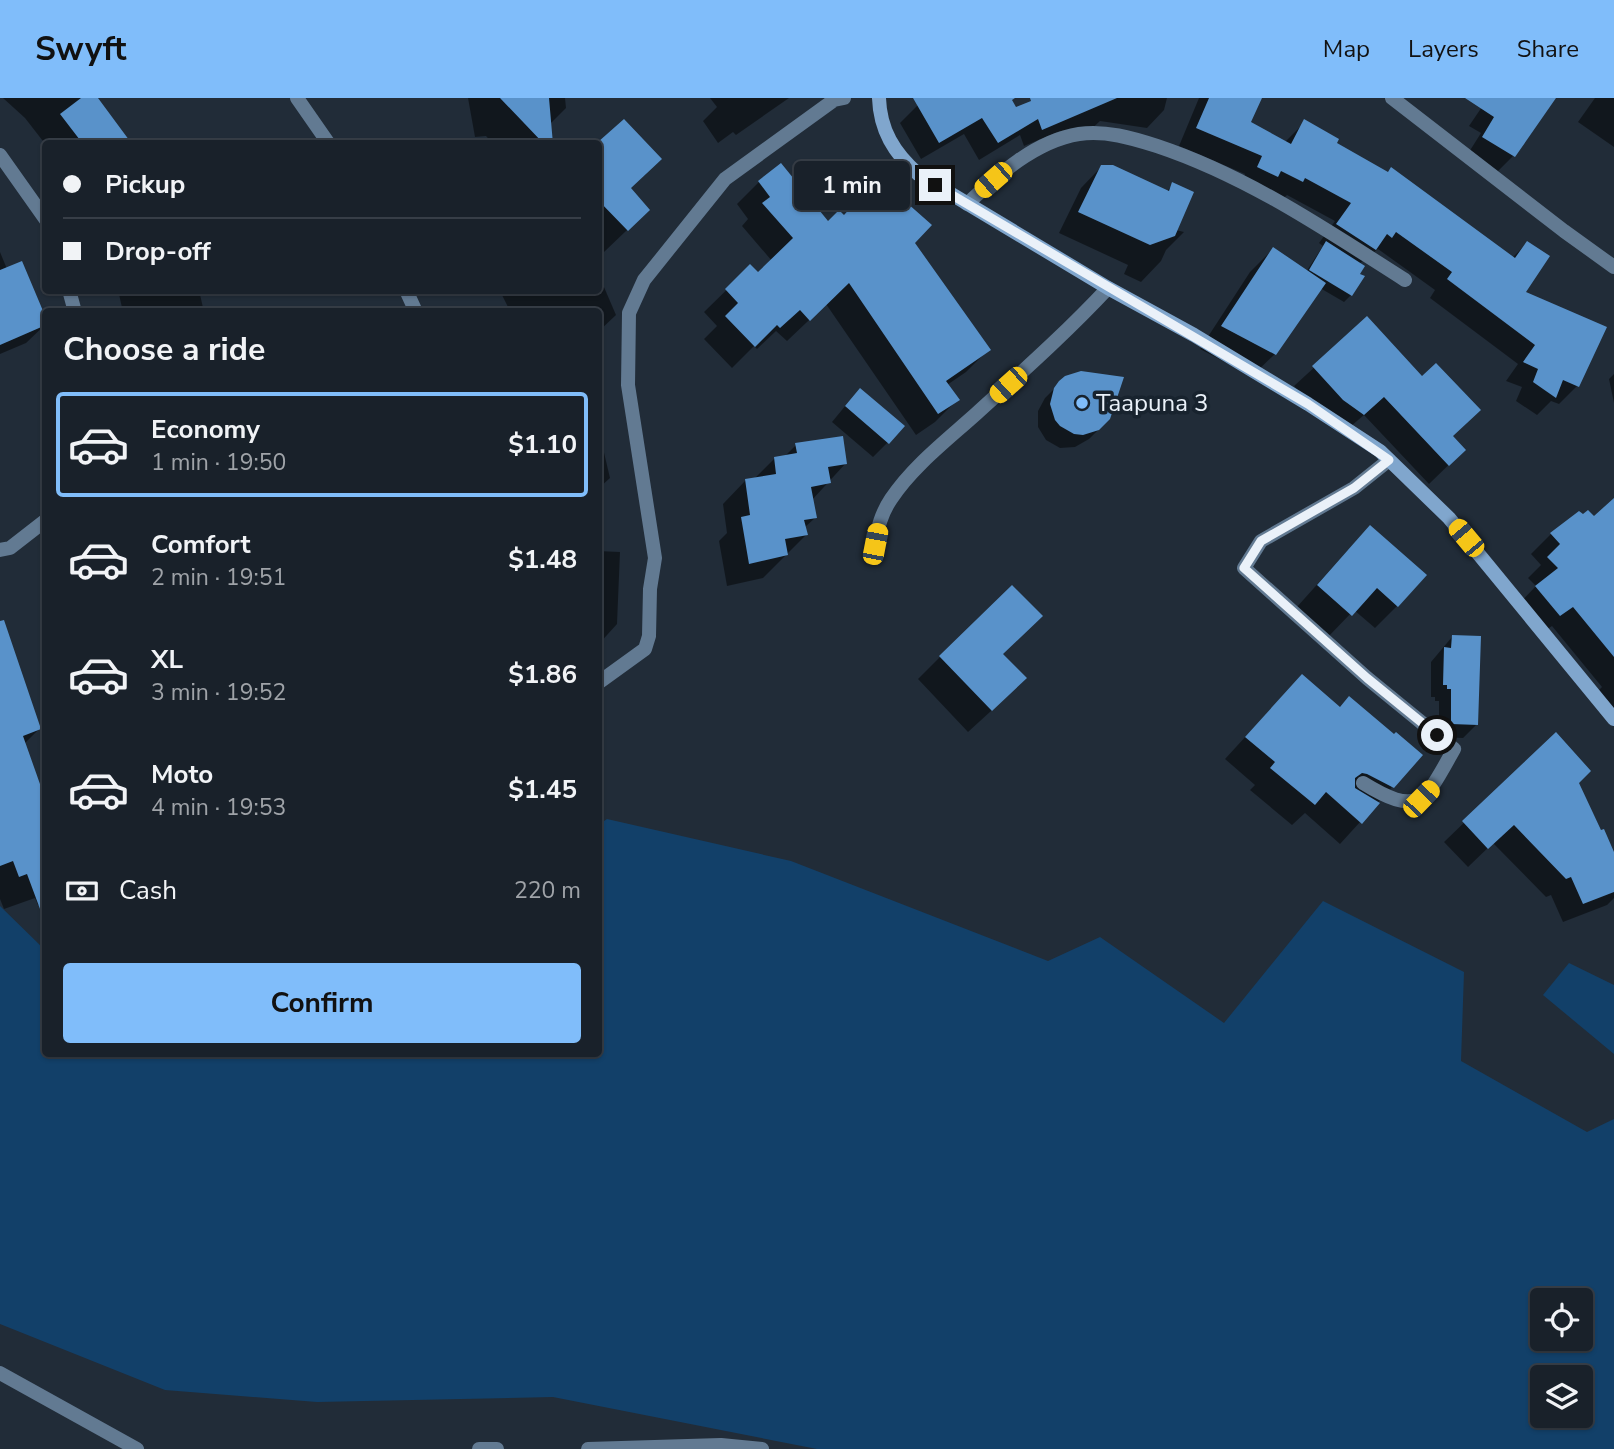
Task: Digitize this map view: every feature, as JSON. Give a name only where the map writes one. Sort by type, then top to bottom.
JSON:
[{"type":"main road","points":[[879,98],[880,119],[890,142],[901,159],[918,174],[1308,404],[1389,460],[1449,518],[1614,719]]},
{"type":"street","points":[[297,98],[326,140]]},
{"type":"street","points":[[602,680],[645,649],[649,636],[650,589],[655,558],[628,385],[629,313],[644,280],[725,179],[834,100],[844,98]]},
{"type":"street","points":[[1392,98],[1614,267]]},
{"type":"street","points":[[967,204],[993,180],[1028,155],[1053,142],[1077,134],[1103,133],[1144,142],[1191,158],[1247,183],[1405,279]]},
{"type":"street","points":[[0,155],[42,214]]},
{"type":"street","points":[[875,544],[880,517],[891,498],[922,461],[1041,355],[1108,288]]},
{"type":"street","points":[[1363,783],[1387,798],[1407,804],[1421,799],[1436,783],[1454,749],[1367,678],[1244,568],[1261,541],[1354,488],[1389,460]]},
{"type":"street","points":[[0,550],[10,548],[42,523]]},
{"type":"street","points":[[0,1373],[137,1449]]},
{"type":"street","points":[[588,1449],[721,1445],[762,1449]]},
{"type":"street","points":[[479,1449],[497,1449]]},
{"type":"shaded area","points":[[607,819],[791,861],[1048,961],[1100,937],[1224,1023],[1323,901],[1464,972],[1461,1061],[1587,1132],[1614,1119],[1614,1449],[817,1449],[553,1397],[317,1402],[165,1390],[0,1324],[0,906],[42,947],[42,1057],[602,1057],[602,822]]},
{"type":"shaded area","points":[[1569,963],[1614,985],[1614,1054],[1543,995]]},
{"type":"building","points":[[81,98],[98,98],[129,140],[80,140],[60,114]]},
{"type":"building","points":[[500,98],[549,98],[553,140],[540,140]]},
{"type":"building","points":[[913,98],[1015,98],[1012,100],[1016,107],[1031,101],[1030,98],[1117,98],[1042,130],[1038,119],[998,143],[982,118],[939,143]]},
{"type":"building","points":[[1209,98],[1262,98],[1251,122],[1291,144],[1304,119],[1339,139],[1337,143],[1388,172],[1391,167],[1515,258],[1527,241],[1550,256],[1526,292],[1607,327],[1579,387],[1563,380],[1556,398],[1533,382],[1538,369],[1523,362],[1535,345],[1447,279],[1452,272],[1396,232],[1392,238],[1387,234],[1376,250],[1336,224],[1351,203],[1305,178],[1303,182],[1281,171],[1278,177],[1257,167],[1262,156],[1196,128]]},
{"type":"building","points":[[1465,98],[1556,98],[1515,157],[1482,137],[1494,117]]},
{"type":"building","points":[[624,119],[662,159],[631,188],[650,210],[628,231],[602,204],[600,140]]},
{"type":"building","points":[[781,163],[828,221],[839,210],[844,215],[885,170],[904,187],[898,195],[932,225],[915,243],[991,350],[946,381],[960,400],[938,414],[849,283],[810,321],[800,310],[780,328],[777,325],[755,347],[725,316],[738,303],[725,289],[750,264],[758,272],[793,238],[762,203],[770,197],[758,181]]},
{"type":"building","points":[[1101,165],[1113,165],[1169,191],[1172,182],[1194,192],[1175,236],[1150,245],[1078,212]]},
{"type":"building","points":[[1326,241],[1365,266],[1360,274],[1365,276],[1352,296],[1309,270]]},
{"type":"building","points":[[1273,247],[1326,283],[1276,355],[1221,326]]},
{"type":"building","points":[[22,261],[42,308],[42,327],[0,345],[0,270]]},
{"type":"building","points":[[1367,316],[1422,376],[1436,363],[1481,410],[1453,436],[1466,450],[1449,466],[1384,397],[1364,415],[1343,400],[1312,366]]},
{"type":"building","name":"Taapuna 3","points":[[1081,371],[1124,377],[1110,419],[1099,430],[1083,435],[1074,434],[1060,426],[1050,404],[1054,388],[1059,381]]},
{"type":"building","points":[[860,388],[905,426],[889,444],[845,406]]},
{"type":"building","points":[[843,436],[847,464],[828,467],[831,483],[811,487],[817,518],[804,520],[808,535],[785,539],[788,555],[749,564],[741,517],[750,515],[745,479],[776,474],[774,457],[797,453],[795,443]]},
{"type":"building","points":[[1614,498],[1614,657],[1573,607],[1560,616],[1535,586],[1558,568],[1547,557],[1560,544],[1550,533],[1579,511],[1583,514],[1588,510],[1594,516]]},
{"type":"building","points":[[1370,525],[1427,575],[1398,607],[1377,588],[1352,616],[1317,585]]},
{"type":"building","points":[[1012,585],[1043,616],[1003,654],[1027,678],[992,711],[939,656]]},
{"type":"building","points":[[4,620],[41,729],[23,736],[42,790],[42,914],[27,874],[19,877],[13,861],[0,866],[0,621]]},
{"type":"building","points":[[1452,635],[1481,636],[1478,725],[1451,724],[1451,689],[1443,685],[1444,647],[1451,648]]},
{"type":"building","points":[[1302,674],[1340,707],[1349,696],[1423,755],[1394,788],[1367,774],[1362,773],[1355,778],[1355,788],[1380,803],[1362,824],[1326,792],[1315,805],[1270,768],[1275,762],[1245,737]]},
{"type":"building","points":[[1556,732],[1591,771],[1579,783],[1614,852],[1614,892],[1583,904],[1571,877],[1566,879],[1514,825],[1488,849],[1462,821]]},
{"type":"place","name":"Taapuna 3","points":[[1082,403]]},
{"type":"route","points":[[935,185],[1308,404],[1380,451],[1389,460],[1354,488],[1261,541],[1244,568],[1367,678],[1437,735]]}]
